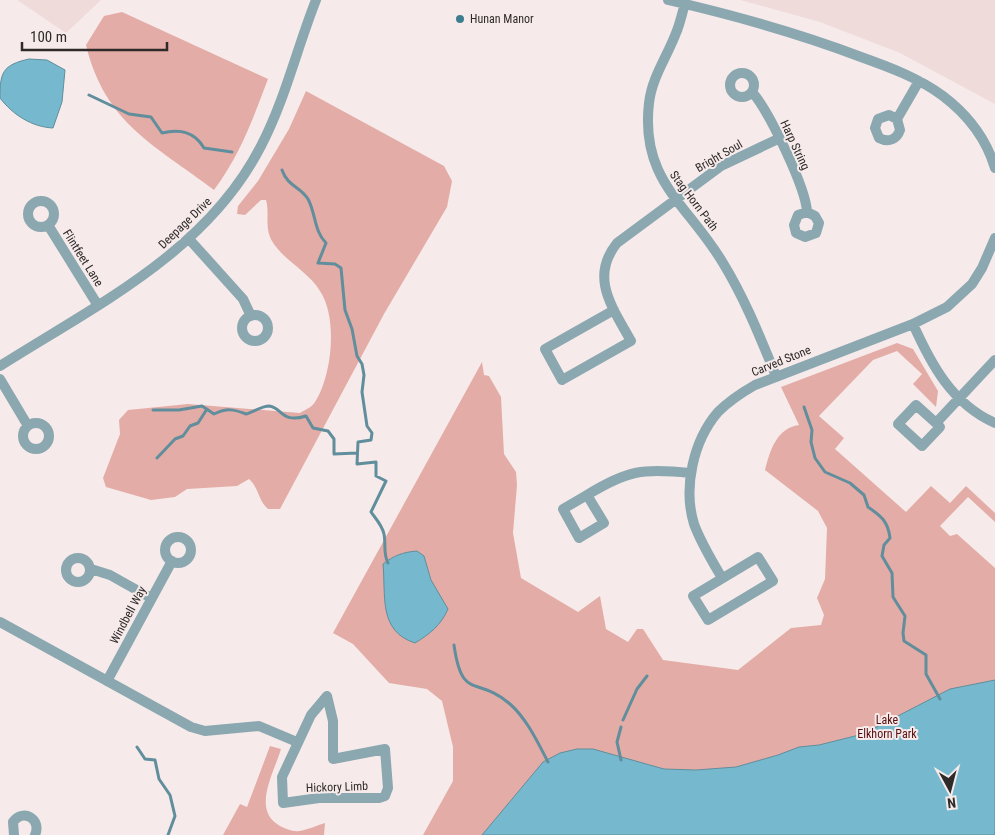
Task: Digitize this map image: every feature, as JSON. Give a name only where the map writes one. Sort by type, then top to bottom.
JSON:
[{"type":"street","name":"Deepage Drive","points":[[0,366],[141,277],[189,239],[216,213],[261,147],[276,114],[316,0]]},
{"type":"street","points":[[668,0],[808,38],[880,64],[919,81],[942,95],[971,123],[983,138],[995,168]]},
{"type":"street","name":"Stag Horn Path","points":[[685,4],[676,33],[660,64],[654,83],[648,121],[649,139],[656,167],[663,183],[710,243],[734,282],[746,303],[776,376]]},
{"type":"street","points":[[897,119],[919,81]]},
{"type":"street","name":"Harp String","points":[[752,92],[765,110],[804,196],[806,212]]},
{"type":"street","name":"Bright Soul","points":[[614,310],[545,349],[562,380],[631,341],[605,290],[604,269],[610,252],[617,243],[721,166],[778,139]]},
{"type":"street","name":"Flintfeet Lane","points":[[48,225],[97,304]]},
{"type":"street","name":"Carved Stone","points":[[722,578],[706,550],[694,522],[691,507],[690,473],[702,440],[717,413],[738,395],[776,376],[912,324],[947,307],[960,296],[982,268],[995,238]]},
{"type":"street","points":[[189,239],[243,300],[251,316]]},
{"type":"street","points":[[912,324],[936,372],[959,398],[976,412],[995,423]]},
{"type":"street","points":[[936,423],[995,360]]},
{"type":"street","points":[[0,379],[28,426]]},
{"type":"street","points":[[587,495],[616,478],[643,470],[690,473]]},
{"type":"street","points":[[758,557],[773,581],[708,620],[693,596],[722,578],[758,557]]},
{"type":"street","name":"Windbell Way","points":[[107,681],[172,561]]},
{"type":"street","points":[[90,570],[110,575],[151,598]]},
{"type":"street","points":[[0,622],[191,727],[206,731],[259,726],[297,742]]},
{"type":"street","name":"Hickory Limb","points":[[326,696],[333,721],[333,759],[385,749],[387,794],[379,798],[319,798],[283,803],[282,777],[297,742],[311,715],[326,696]]},
{"type":"street","points":[[9,830],[17,817],[28,815],[37,824],[35,835]]},
{"type":"shaded area","points":[[17,0],[101,0],[66,33]]},
{"type":"shaded area","points":[[740,0],[995,0],[995,104],[900,53],[820,22]]},
{"type":"green space","points":[[122,12],[268,79],[239,150],[214,190],[135,130],[119,114],[106,95],[95,72],[86,45],[104,16]]},
{"type":"green space","points":[[306,91],[444,166],[452,181],[447,207],[384,314],[280,509],[268,509],[249,479],[237,486],[187,489],[175,497],[151,500],[106,487],[103,478],[120,434],[119,420],[128,410],[188,404],[300,413],[314,404],[321,391],[329,363],[331,347],[331,331],[326,302],[315,284],[282,254],[272,241],[268,231],[266,200],[261,200],[245,215],[237,214],[238,206],[258,181],[289,129]]},
{"type":"green space","name":"Lake Elkhorn Park","points":[[897,343],[913,349],[938,391],[936,407],[913,384],[922,374],[897,351],[873,360],[819,416],[844,438],[835,449],[906,512],[931,486],[950,503],[966,486],[995,513],[995,522],[968,497],[940,526],[950,536],[957,534],[995,568],[995,835],[423,835],[453,781],[453,747],[442,701],[427,689],[389,683],[353,644],[333,633],[482,362],[484,375],[489,376],[501,397],[504,454],[516,472],[517,485],[513,533],[521,578],[578,612],[600,596],[606,629],[628,642],[637,629],[643,629],[663,660],[738,670],[791,628],[821,625],[824,615],[817,598],[825,579],[827,528],[818,511],[765,470],[772,448],[780,435],[785,430],[799,425],[781,387]]},
{"type":"green space","points":[[270,746],[281,749],[267,790],[267,811],[271,819],[280,826],[294,831],[306,830],[325,823],[324,835],[223,835],[240,804],[247,807]]},
{"type":"water","points":[[29,59],[47,60],[65,70],[62,102],[53,128],[30,123],[11,110],[0,98],[4,71],[13,64]]},
{"type":"water","points":[[417,551],[424,556],[431,580],[448,609],[434,629],[415,643],[403,637],[389,621],[386,611],[383,564],[398,555]]},
{"type":"water","points":[[995,680],[995,835],[482,835],[543,762],[560,753],[577,749],[593,749],[664,769],[696,770],[736,767],[799,747],[819,745],[863,734],[950,689]]},
{"type":"waterway","points":[[89,95],[129,114],[151,117],[162,133],[174,131],[186,133],[196,138],[204,148],[232,152]]},
{"type":"waterway","points":[[282,170],[287,180],[308,199],[319,233],[326,243],[318,263],[335,264],[341,268],[345,310],[352,329],[357,356],[362,364],[364,375],[362,392],[367,426],[372,433],[371,440],[358,442],[357,464],[376,462],[376,476],[386,481],[371,512],[383,531],[388,563]]},
{"type":"waterway","points":[[153,410],[179,410],[202,406],[214,414],[230,410],[246,414],[269,406],[287,417],[298,418],[306,416],[313,428],[328,431],[334,439],[334,454],[357,453]]},
{"type":"waterway","points":[[804,407],[812,430],[811,442],[815,458],[825,472],[850,483],[864,495],[868,507],[880,516],[888,527],[890,538],[884,545],[882,556],[892,573],[893,597],[905,616],[904,641],[926,655],[926,674],[940,699]]},
{"type":"waterway","points":[[157,458],[175,439],[183,436],[190,426],[198,423],[207,409]]},
{"type":"waterway","points":[[454,645],[461,674],[473,685],[498,695],[516,710],[532,732],[548,762]]},
{"type":"waterway","points":[[623,720],[637,689],[647,676]]},
{"type":"waterway","points":[[621,727],[617,742],[621,760]]},
{"type":"waterway","points":[[137,747],[145,759],[155,760],[159,779],[170,795],[175,816],[168,835]]},
{"type":"place","name":"Hunan Manor","points":[[460,19]]}]
